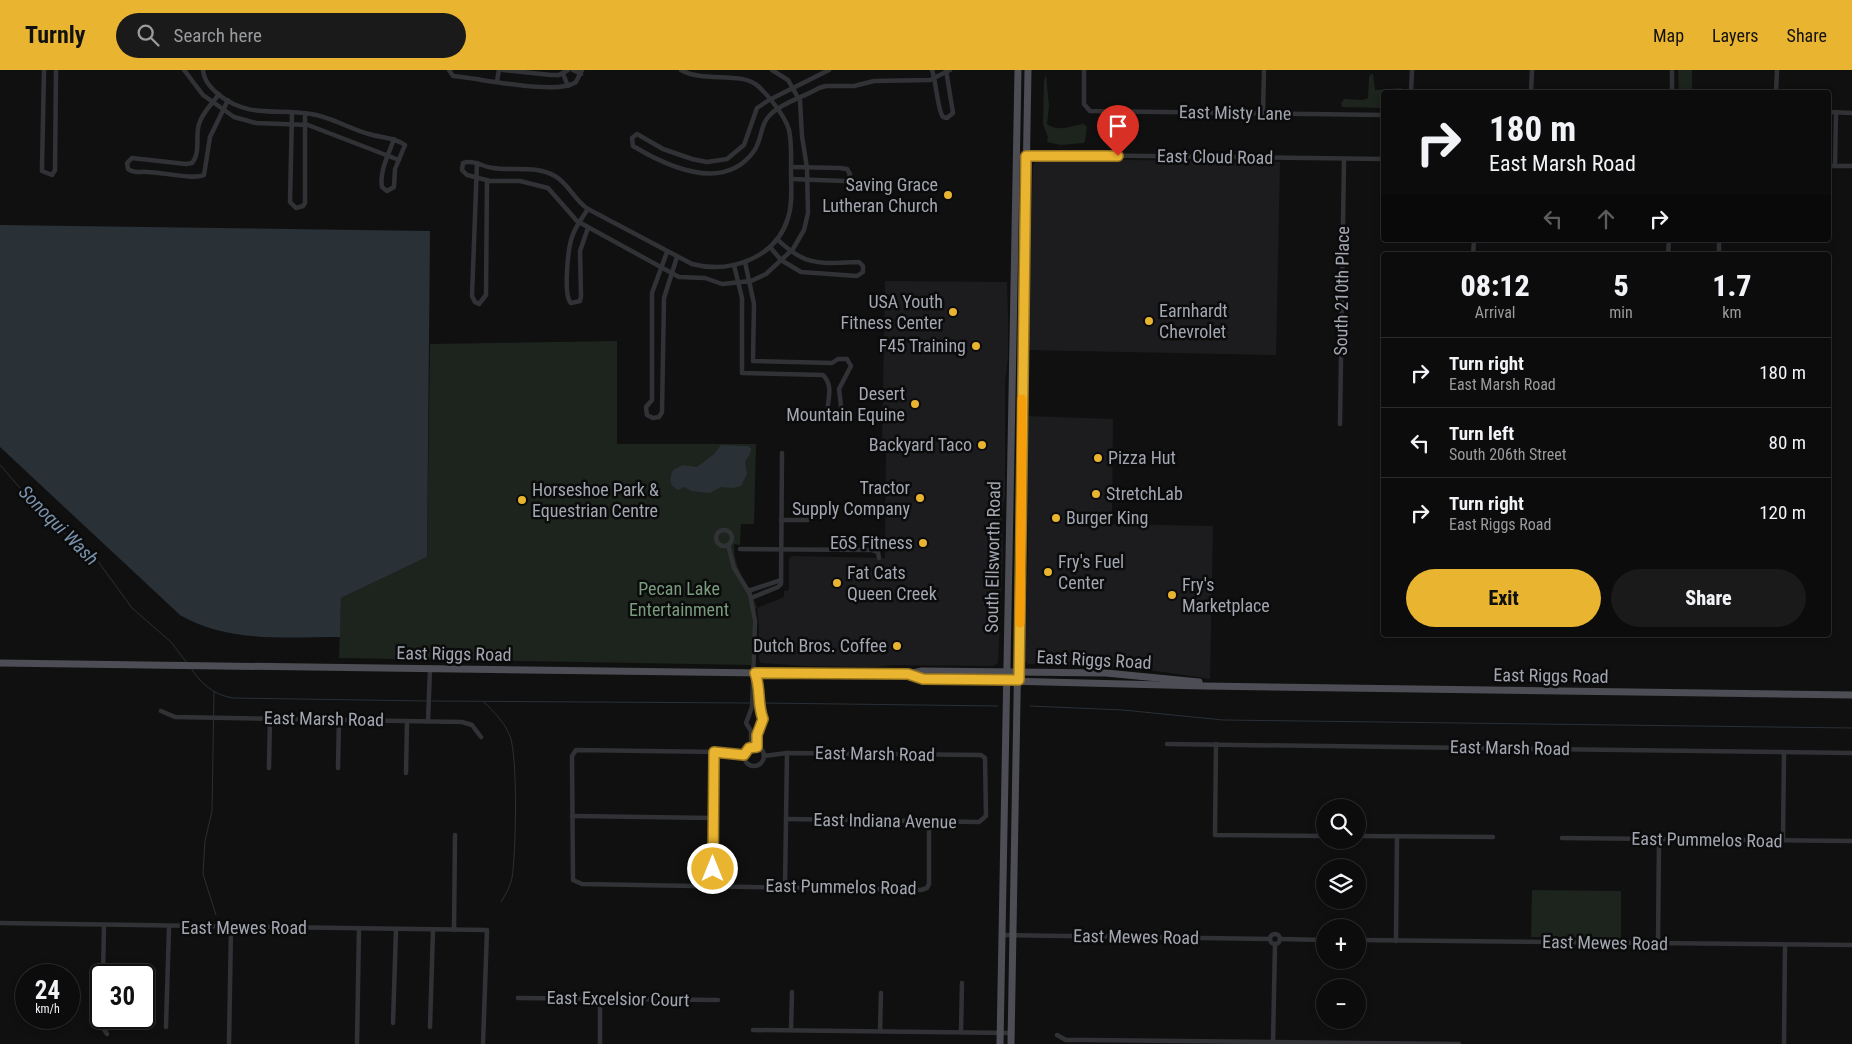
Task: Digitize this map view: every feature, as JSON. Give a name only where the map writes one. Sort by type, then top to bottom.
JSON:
[{"type":"main road","name":"South Ellsworth Road","points":[[1000,1044],[1018,70]]},
{"type":"main road","name":"South Ellsworth Road","points":[[1011,1044],[1019,680],[1028,71]]},
{"type":"main road","points":[[1013,308],[1024,307]]},
{"type":"main road","points":[[1011,419],[1022,420]]},
{"type":"main road","name":"East Riggs Road","points":[[0,663],[755,673],[908,674],[922,670],[1106,673],[1249,687]]},
{"type":"main road","name":"East Riggs Road","points":[[908,674],[923,679],[1249,687],[1852,695]]},
{"type":"street","points":[[44,70],[42,171],[48,175],[52,175],[55,170],[56,70]]},
{"type":"street","points":[[184,70],[197,89],[212,104],[234,117],[256,123],[304,125],[399,160]]},
{"type":"street","points":[[203,70],[207,83],[219,94],[228,100],[257,111],[305,113],[328,118],[368,134],[394,139],[405,145],[394,174],[394,188],[388,191],[382,188],[381,184],[394,139]]},
{"type":"street","points":[[449,70],[453,76],[536,87],[568,86],[576,82],[582,72],[573,70]]},
{"type":"street","points":[[498,81],[499,70]]},
{"type":"street","points":[[503,70],[551,76],[563,74],[568,70]]},
{"type":"street","points":[[681,70],[699,77],[753,82],[769,100],[789,131],[791,203],[788,219],[777,240],[770,247],[745,262],[734,265],[701,266],[677,257],[588,209],[577,201],[563,182],[547,172],[495,169],[477,163],[466,162],[462,166],[463,173],[487,180],[520,181],[548,188],[560,199],[570,216],[671,274],[679,277],[705,278],[722,284],[738,284],[751,281],[766,274],[790,252],[800,240],[807,222],[807,168],[798,96],[794,88],[783,76],[772,70]]},
{"type":"street","points":[[829,70],[769,100],[755,112],[744,145],[733,156],[724,160],[713,162],[700,161],[673,154],[637,134],[632,138],[633,146],[661,161],[690,170],[714,174],[728,172],[743,163],[752,154],[758,143],[765,121],[774,107],[788,104],[798,96],[826,86],[854,86],[874,81],[924,81],[935,78],[948,71],[952,108],[950,116],[942,117],[939,112],[935,78],[932,70]]},
{"type":"street","name":"East Misty Lane","points":[[1084,70],[1084,100],[1086,109],[1095,111],[1381,115]]},
{"type":"street","points":[[1263,113],[1264,70]]},
{"type":"street","points":[[1411,90],[1412,70]]},
{"type":"street","points":[[1531,90],[1532,70]]},
{"type":"street","points":[[1672,70],[1672,90]]},
{"type":"street","points":[[1776,90],[1777,70]]},
{"type":"street","points":[[510,83],[511,71]]},
{"type":"street","points":[[563,74],[568,86]]},
{"type":"street","points":[[219,94],[200,121],[196,155],[192,163],[132,158],[128,163],[128,169],[133,172],[160,172],[197,177],[204,175],[210,137],[228,100]]},
{"type":"street","points":[[292,112],[290,202],[296,208],[300,208],[304,203],[305,113]]},
{"type":"street","points":[[1831,112],[1852,112]]},
{"type":"street","points":[[1835,166],[1836,112]]},
{"type":"street","name":"East Cloud Road","points":[[1016,157],[1381,159]]},
{"type":"street","name":"South 210th Place","points":[[1340,424],[1344,159]]},
{"type":"street","points":[[724,160],[728,172]]},
{"type":"street","points":[[713,162],[714,174]]},
{"type":"street","points":[[477,163],[472,296],[475,302],[479,304],[486,295],[487,180]]},
{"type":"street","points":[[1831,166],[1852,166]]},
{"type":"street","points":[[791,167],[844,169],[850,174],[848,180],[844,181],[791,179]]},
{"type":"street","points":[[588,209],[579,222],[569,248],[566,296],[571,303],[580,301],[580,251],[588,228]]},
{"type":"street","points":[[770,247],[781,260],[804,273],[857,276],[863,272],[863,266],[859,262],[810,262],[790,252],[777,240]]},
{"type":"street","points":[[667,252],[652,293],[652,400],[646,407],[646,412],[652,418],[659,417],[662,412],[664,298],[677,257]]},
{"type":"street","points":[[734,265],[742,298],[742,374],[824,375],[828,381],[830,396],[828,414],[832,417],[840,417],[842,414],[839,399],[840,384],[851,366],[847,359],[838,359],[832,363],[752,362],[754,304],[751,281],[745,262]]},
{"type":"street","points":[[751,598],[778,587],[780,580],[782,453]]},
{"type":"street","points":[[781,520],[808,520]]},
{"type":"street","points":[[728,545],[734,568],[751,598],[755,621],[755,673],[752,682],[752,707],[746,722],[750,731],[751,747],[744,755]]},
{"type":"street","points":[[740,549],[872,550],[878,552],[879,558]]},
{"type":"street","points":[[748,591],[780,580]]},
{"type":"street","points":[[766,585],[768,591]]},
{"type":"street","points":[[428,722],[430,669]]},
{"type":"street","points":[[755,673],[759,682],[758,707],[763,719],[757,735],[757,747],[764,756]]},
{"type":"street","name":"East Marsh Road","points":[[161,711],[175,717],[462,722],[472,725],[481,737]]},
{"type":"street","points":[[269,768],[270,718]]},
{"type":"street","points":[[338,768],[339,719]]},
{"type":"street","points":[[406,773],[407,721]]},
{"type":"street","name":"East Marsh Road","points":[[1168,744],[1852,753]]},
{"type":"street","points":[[1216,744],[1215,835],[1316,836]]},
{"type":"street","points":[[751,747],[757,747]]},
{"type":"street","name":"East Marsh Road","points":[[572,816],[572,756],[579,750],[714,752],[744,755],[748,764],[754,766],[760,764],[764,756],[787,753],[981,755],[985,758],[986,816],[984,819]]},
{"type":"street","points":[[713,886],[714,752]]},
{"type":"street","points":[[1783,840],[1784,752]]},
{"type":"street","points":[[785,887],[787,753]]},
{"type":"street","points":[[572,816],[713,818]]},
{"type":"street","name":"East Pummelos Road","points":[[572,816],[573,880],[582,884],[921,890],[927,888],[928,884],[929,822]]},
{"type":"street","name":"East Indiana Avenue","points":[[786,819],[929,822],[972,822],[984,819]]},
{"type":"street","points":[[454,930],[455,835]]},
{"type":"street","points":[[1366,836],[1493,838]]},
{"type":"street","points":[[1396,941],[1397,836]]},
{"type":"street","name":"East Pummelos Road","points":[[1562,838],[1852,841]]},
{"type":"street","points":[[1658,944],[1659,839]]},
{"type":"street","name":"East Mewes Road","points":[[0,924],[487,930],[483,1044]]},
{"type":"street","points":[[103,964],[104,925]]},
{"type":"street","points":[[166,1026],[169,927]]},
{"type":"street","points":[[229,1044],[231,928]]},
{"type":"street","points":[[357,1044],[359,928]]},
{"type":"street","points":[[393,1023],[396,929]]},
{"type":"street","points":[[430,1027],[433,930]]},
{"type":"street","name":"East Mewes Road","points":[[1002,935],[1270,939],[1275,934],[1280,939],[1316,940]]},
{"type":"street","points":[[1270,939],[1275,944]]},
{"type":"street","points":[[1273,1042],[1275,944],[1280,939]]},
{"type":"street","name":"East Mewes Road","points":[[1366,940],[1852,946]]},
{"type":"street","points":[[1784,1044],[1786,944]]},
{"type":"street","points":[[961,1032],[962,983]]},
{"type":"street","points":[[791,1030],[792,992]]},
{"type":"street","points":[[880,1031],[881,993]]},
{"type":"street","name":"East Excelsior Court","points":[[518,998],[718,1000]]},
{"type":"street","points":[[600,999],[600,1044]]},
{"type":"street","points":[[104,1029],[108,1034]]},
{"type":"street","points":[[753,1030],[1011,1033]]},
{"type":"street","points":[[1057,1035],[1066,1040],[1087,1042],[1458,1044]]},
{"type":"shaded area","points":[[1050,159],[1280,162],[1276,355],[1027,350],[1033,166],[1036,161]]},
{"type":"shaded area","points":[[0,225],[430,231],[427,557],[341,598],[340,637],[278,637],[237,634],[198,624],[180,615],[0,447]]},
{"type":"shaded area","points":[[885,281],[1007,282],[1008,358],[1005,383],[1005,496],[1002,515],[1003,555],[998,663],[994,666],[891,665],[875,667],[761,663],[759,660],[757,608],[784,597],[784,591],[788,591],[789,587],[789,559],[792,556],[885,558],[886,449],[882,448]]},
{"type":"shaded area","points":[[1026,416],[1113,419],[1112,524],[1213,526],[1210,679],[1143,669],[1029,664],[1024,661],[1028,556]]},
{"type":"shaded area","points":[[721,445],[747,446],[751,448],[745,462],[747,474],[741,486],[733,488],[721,487],[710,493],[691,491],[685,487],[678,490],[671,484],[670,479],[673,470],[683,465],[697,467],[714,454]]},
{"type":"green space","points":[[1678,70],[1692,70],[1692,90],[1679,90]]},
{"type":"green space","points":[[1373,74],[1375,90],[1401,88],[1402,90],[1381,90],[1381,108],[1342,107],[1341,103],[1344,99],[1363,100],[1368,98],[1369,77]]},
{"type":"green space","points":[[1046,75],[1049,106],[1047,124],[1051,127],[1066,128],[1084,124],[1087,127],[1083,143],[1061,145],[1047,142],[1048,137],[1043,124],[1044,81]]},
{"type":"green space","name":"Horseshoe Park & Equestrian Centre","points":[[617,341],[617,444],[756,444],[754,524],[741,524],[740,545],[734,544],[736,561],[757,608],[751,610],[753,625],[751,665],[339,658],[341,598],[427,557],[430,344]]},
{"type":"green space","points":[[1532,890],[1621,891],[1621,938],[1531,937]]},
{"type":"waterway","name":"Sonoqui Wash","points":[[0,465],[48,520],[97,560],[132,608],[171,642],[187,663]]},
{"type":"waterway","points":[[191,668],[209,688],[226,697],[233,698],[428,701]]},
{"type":"waterway","points":[[214,692],[212,811],[205,841],[203,874],[216,915]]},
{"type":"waterway","points":[[432,701],[750,703]]},
{"type":"waterway","points":[[484,702],[508,731],[513,747],[516,806],[513,866],[512,878],[501,902]]},
{"type":"waterway","points":[[762,703],[998,706]]},
{"type":"waterway","points":[[1030,706],[1123,710],[1223,720],[1852,728]]},
{"type":"slow traffic","points":[[1020,623],[1022,399]]},
{"type":"place","name":"Saving Grace Lutheran Church","points":[[948,195]]},
{"type":"place","name":"USA Youth Fitness Center","points":[[953,312]]},
{"type":"place","name":"Earnhardt Chevrolet","points":[[1149,321]]},
{"type":"place","name":"F45 Training","points":[[976,346]]},
{"type":"place","name":"Desert Mountain Equine","points":[[915,404]]},
{"type":"place","name":"Backyard Taco","points":[[982,445]]},
{"type":"place","name":"Pizza Hut","points":[[1098,458]]},
{"type":"place","name":"StretchLab","points":[[1096,494]]},
{"type":"place","name":"Tractor Supply Company","points":[[920,498]]},
{"type":"place","name":"Horseshoe Park & Equestrian Centre","points":[[522,500]]},
{"type":"place","name":"Burger King","points":[[1056,518]]},
{"type":"place","name":"EōS Fitness","points":[[923,543]]},
{"type":"place","name":"Fry's Fuel Center","points":[[1048,572]]},
{"type":"place","name":"Fat Cats Queen Creek","points":[[837,583]]},
{"type":"place","name":"Fry's Marketplace","points":[[1172,595]]},
{"type":"place","name":"Dutch Bros. Coffee","points":[[897,646]]},
{"type":"route","points":[[713,869],[714,752],[744,755],[749,748],[757,747],[757,735],[762,726],[763,719],[758,707],[759,682],[755,673],[908,674],[923,679],[1019,680],[1026,156],[1118,156]]},
{"type":"park label","name":"Pecan Lake Entertainment","points":[[679,599]]}]
